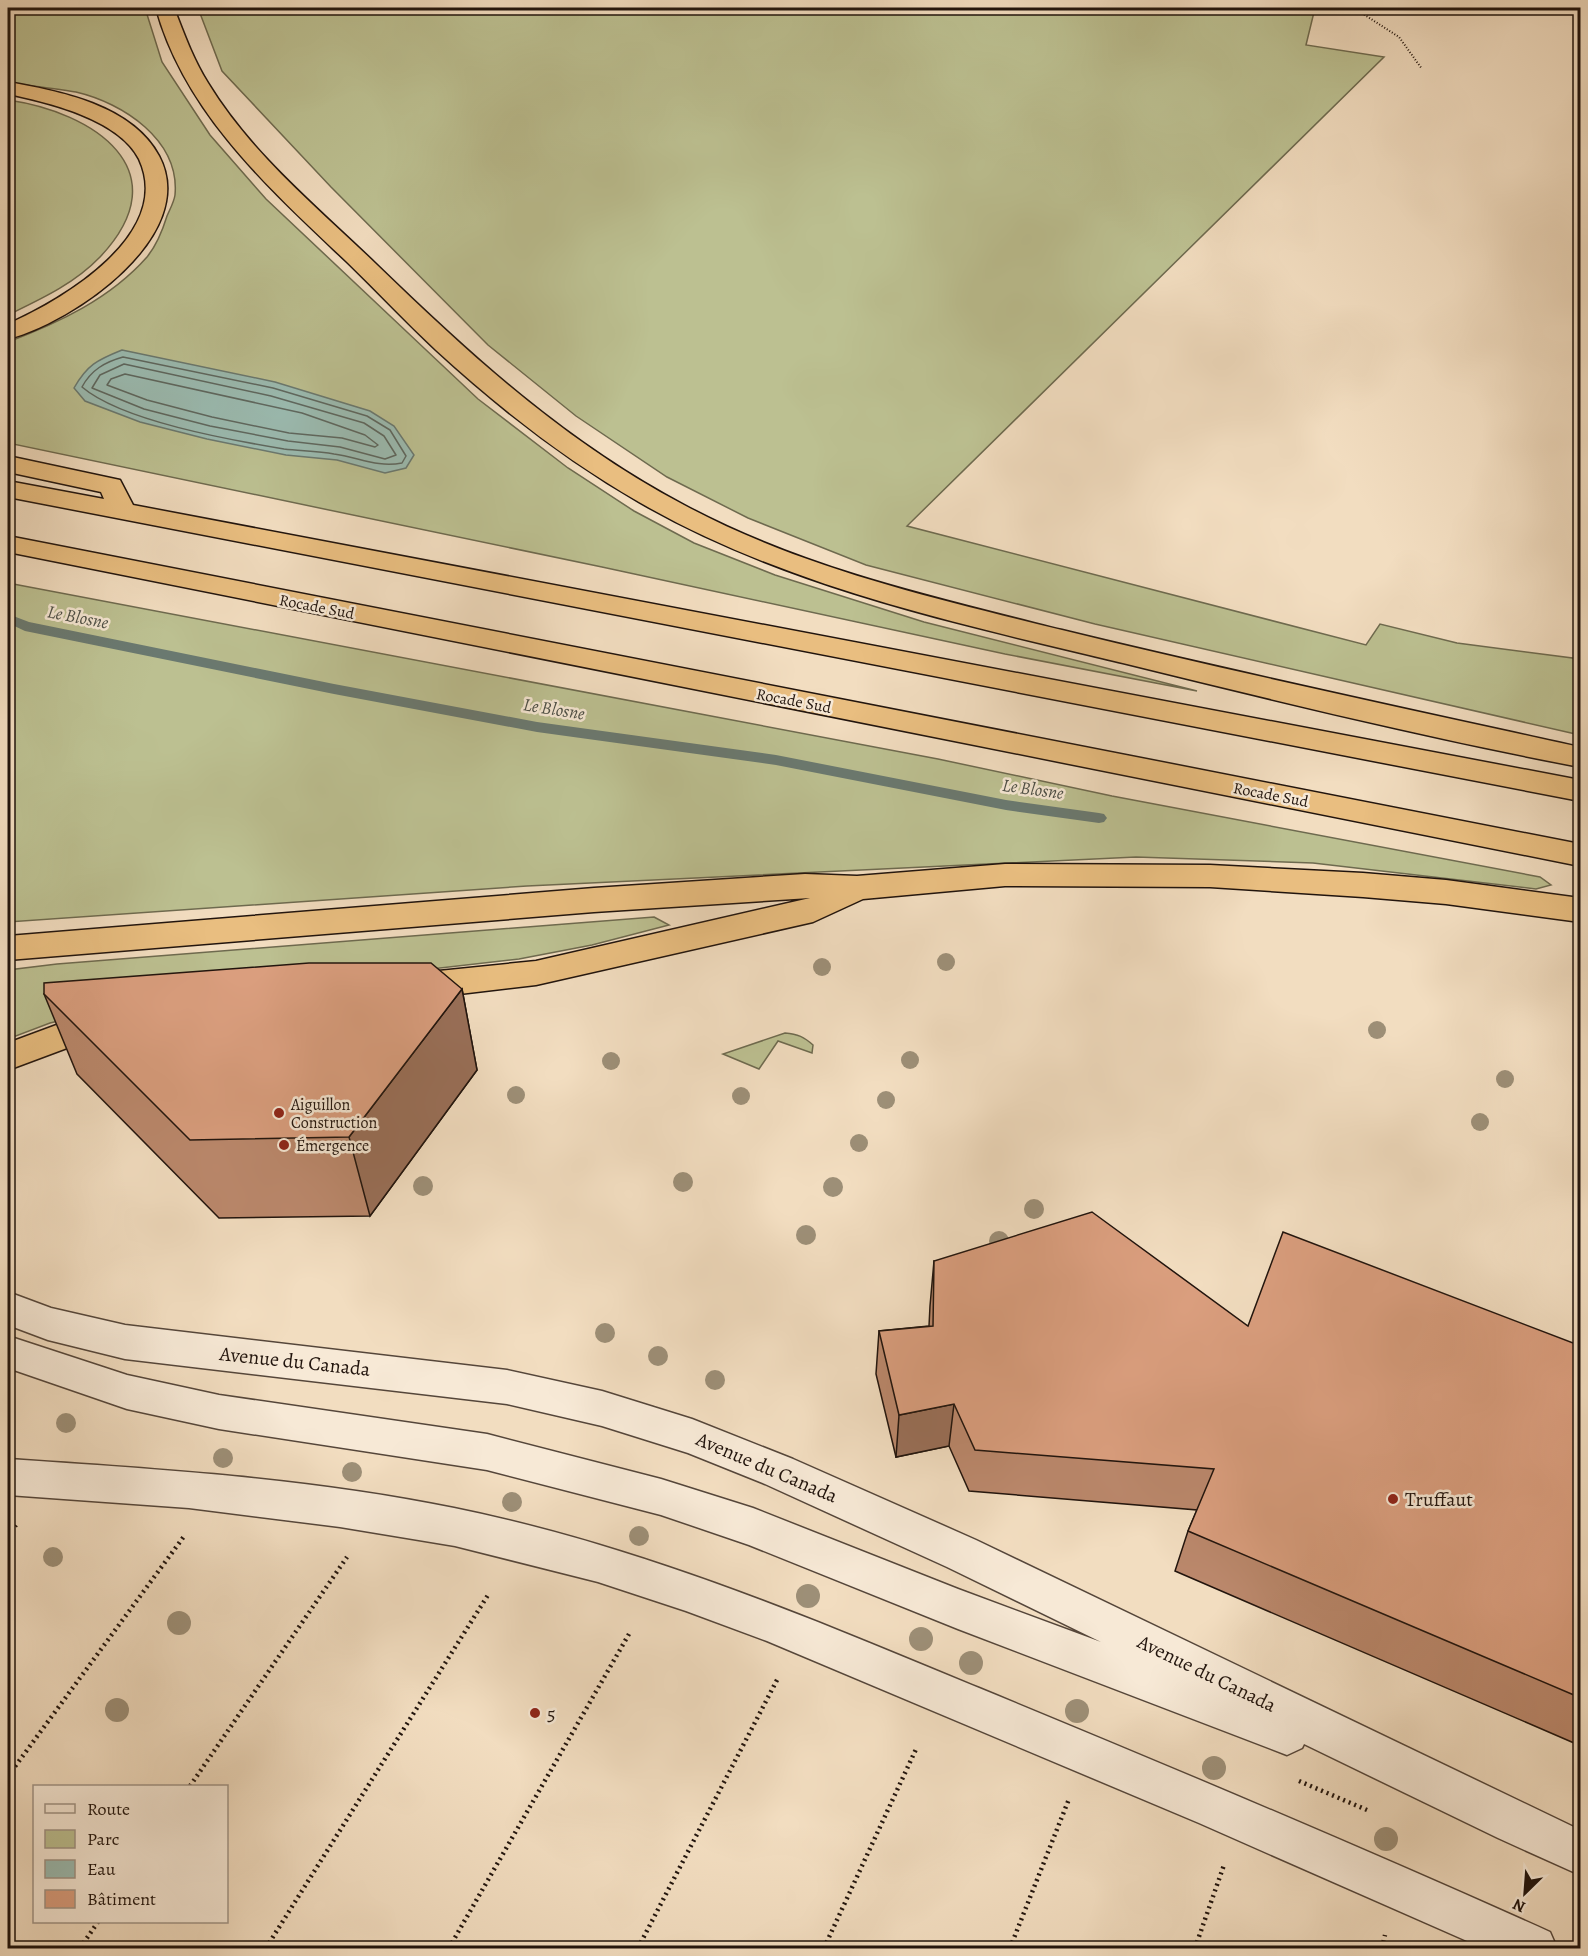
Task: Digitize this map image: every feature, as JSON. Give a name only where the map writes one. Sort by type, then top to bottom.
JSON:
[{"type":"highway","points":[[165,8],[183,61],[224,125],[304,208],[444,344],[492,385],[580,453],[676,512],[764,552],[879,591],[951,611],[1322,702],[1581,758]]},
{"type":"highway","points":[[8,88],[73,103],[117,125],[145,151],[151,163],[155,191],[153,207],[144,228],[130,250],[114,266],[76,297],[8,332]]},
{"type":"highway","points":[[8,464],[111,486],[123,512]]},
{"type":"highway","points":[[8,489],[1581,791]]},
{"type":"highway","name":"Rocade Sud","points":[[8,544],[1581,855]]},
{"type":"highway","points":[[8,948],[594,900],[805,886],[857,888],[1005,875],[1210,876],[1386,887],[1581,910]]},
{"type":"highway","points":[[384,990],[536,973],[813,910],[857,888]]},
{"type":"highway","points":[[8,1057],[70,1033],[137,1017]]},
{"type":"street","name":"Avenue du Canada","points":[[8,1308],[48,1324],[125,1342],[496,1385],[554,1395],[631,1416],[702,1439],[770,1466],[979,1561],[1471,1803],[1581,1852]]},
{"type":"street","name":"Avenue du Canada","points":[[8,1352],[77,1377],[138,1395],[219,1412],[488,1452],[662,1497],[753,1527],[958,1609],[1471,1803]]},
{"type":"street","points":[[8,1477],[189,1490],[340,1508],[454,1527],[598,1563],[686,1591],[775,1624],[1215,1807],[1534,1948]]},
{"type":"path","points":[[1354,8],[1399,37],[1422,69]]},
{"type":"path","points":[[8,1536],[17,1524]]},
{"type":"path","points":[[8,1776],[193,1525]]},
{"type":"path","points":[[191,1785],[351,1551]]},
{"type":"path","points":[[266,1948],[488,1594]]},
{"type":"path","points":[[449,1948],[628,1634]]},
{"type":"path","points":[[638,1948],[778,1678]]},
{"type":"path","points":[[824,1948],[917,1746]]},
{"type":"path","points":[[1010,1948],[1073,1790]]},
{"type":"path","points":[[1195,1948],[1224,1864]]},
{"type":"path","points":[[80,1948],[98,1923]]},
{"type":"path","points":[[1382,1948],[1386,1933]]},
{"type":"green space","points":[[8,8],[145,8],[162,62],[210,135],[266,199],[478,399],[568,468],[634,511],[694,543],[775,575],[924,622],[1197,691],[1005,654],[8,443],[8,342],[46,327],[82,308],[132,272],[147,257],[156,243],[175,195],[174,175],[168,157],[145,127],[129,115],[94,97],[76,92],[8,83]]},
{"type":"green space","points":[[198,8],[1315,8],[1306,45],[1384,57],[907,526],[1366,645],[1380,624],[1457,643],[1580,659],[1580,735],[1095,624],[866,565],[748,518],[667,477],[576,416],[488,345],[331,187],[222,71]]},
{"type":"green space","points":[[8,100],[70,117],[96,132],[117,150],[129,172],[132,197],[123,226],[90,267],[57,290],[8,315]]},
{"type":"green space","points":[[8,583],[938,759],[1112,796],[1540,877],[1551,885],[1536,889],[1313,863],[1136,857],[527,886],[8,922]]},
{"type":"green space","points":[[654,917],[669,925],[592,945],[519,959],[135,1003],[50,1023],[8,1039],[8,970],[57,964]]},
{"type":"green space","points":[[785,1033],[807,1040],[813,1045],[812,1053],[778,1041],[759,1069],[723,1054]]},
{"type":"water","points":[[122,350],[275,382],[370,411],[394,426],[414,455],[406,468],[385,473],[337,460],[286,455],[207,439],[140,422],[85,401],[74,388],[83,374],[94,364]]},
{"type":"building","points":[[309,963],[431,963],[462,989],[349,1137],[190,1140],[44,994],[44,983]]},
{"type":"building","name":"Truffaut","points":[[1092,1212],[1248,1326],[1283,1232],[1581,1346],[1581,1698],[1188,1531],[1214,1469],[975,1450],[954,1404],[899,1415],[879,1331],[933,1326],[934,1261]]},
{"type":"waterway","name":"Le Blosne","points":[[8,618],[25,626],[334,689],[537,727],[776,760],[1006,805],[1099,818]]},
{"type":"place","name":"Aiguillon Construction","points":[[279,1113]]},
{"type":"place","name":"Émergence","points":[[284,1145]]},
{"type":"place","name":"Truffaut","points":[[1393,1499]]},
{"type":"place","name":"5","points":[[535,1713]]}]
